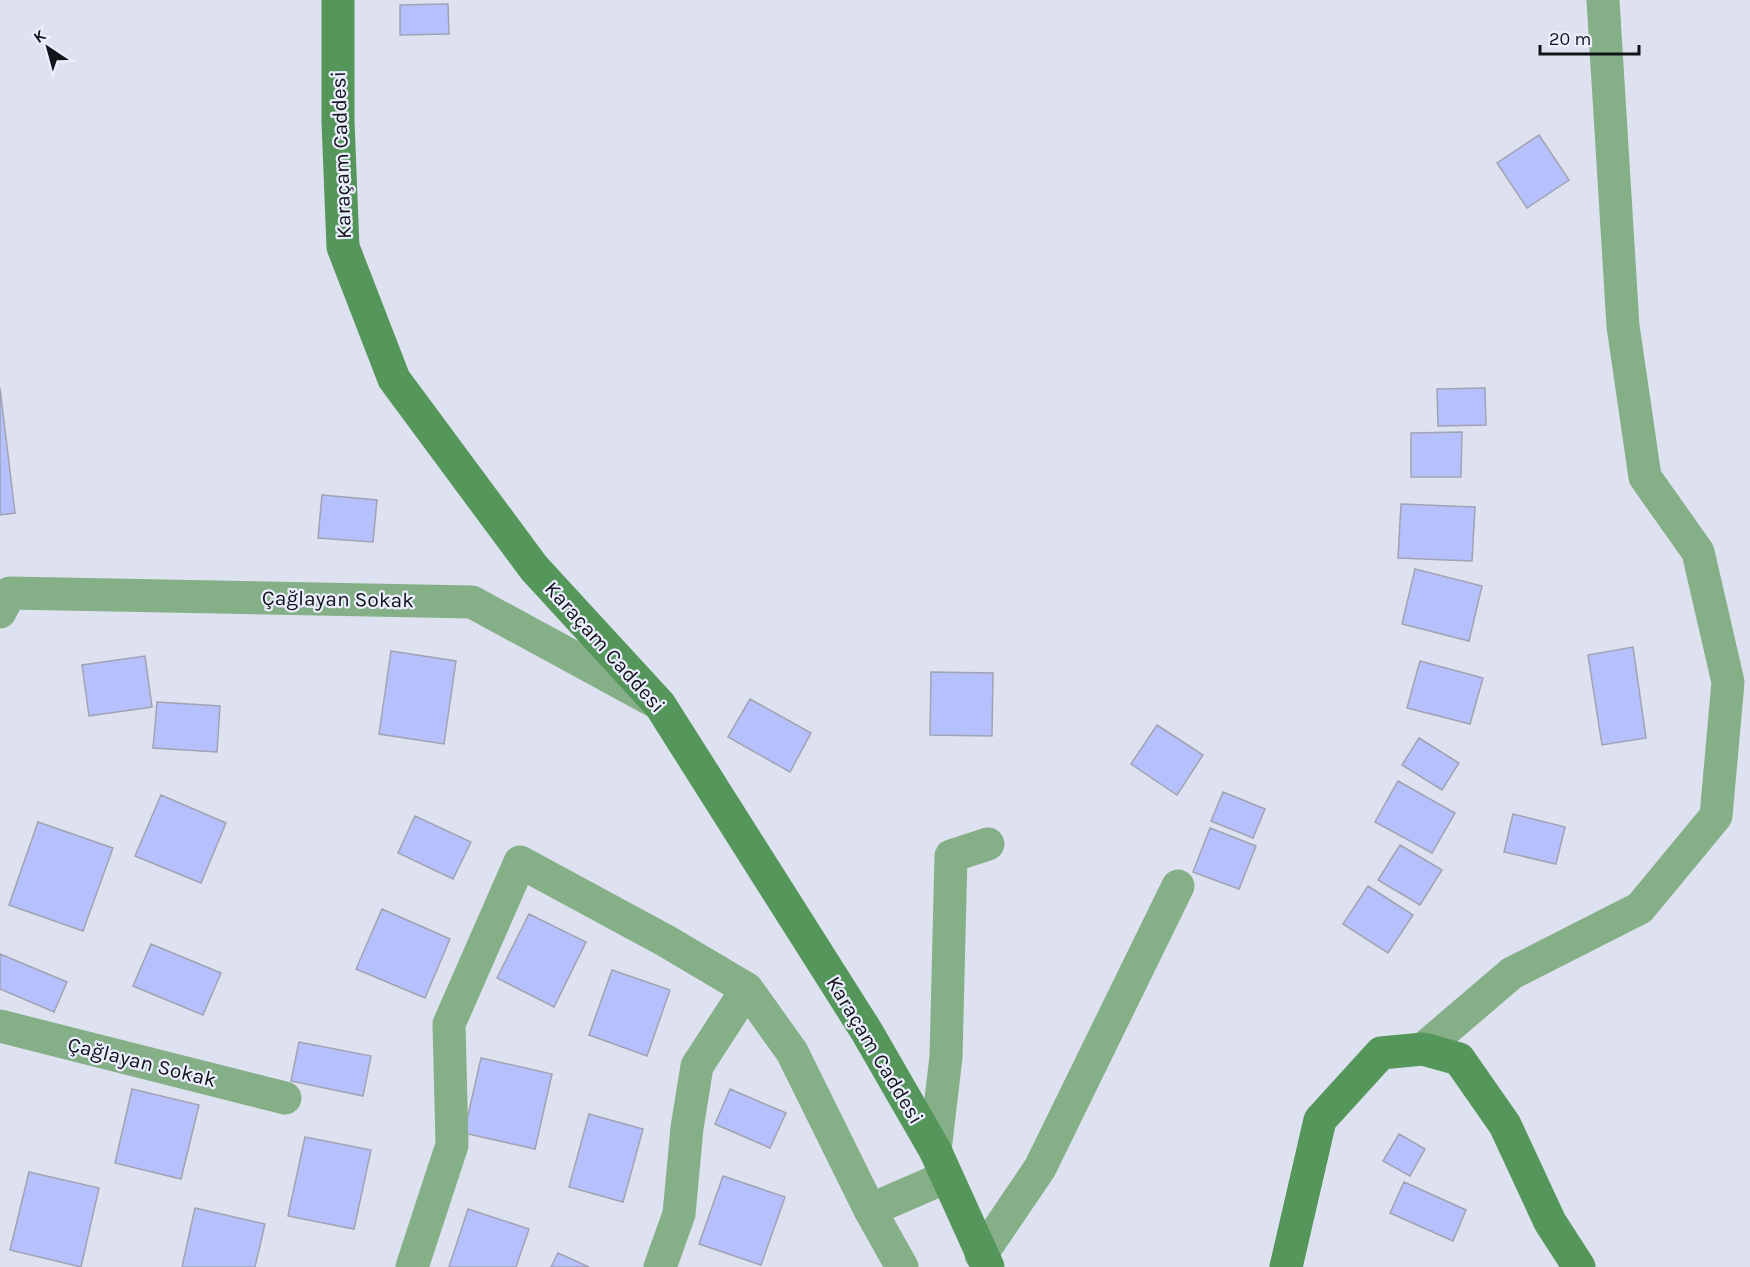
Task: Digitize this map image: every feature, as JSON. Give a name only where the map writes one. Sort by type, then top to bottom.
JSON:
[{"type":"street","name":"Karaçam Caddesi","points":[[338,0],[338,122],[343,247],[394,380],[534,568],[660,705],[867,1032],[941,1163],[984,1261]]},
{"type":"street","points":[[1423,1048],[1512,973],[1640,908],[1716,816],[1728,682],[1698,552],[1645,477],[1623,326],[1604,0]]},
{"type":"street","name":"Çağlayan Sokak","points":[[0,612],[10,592],[472,602],[660,705]]},
{"type":"street","points":[[870,1209],[941,1163],[951,856],[988,844]]},
{"type":"street","points":[[412,1267],[452,1145],[449,1024],[520,862],[666,941],[747,989],[792,1052],[870,1209],[902,1267]]},
{"type":"street","points":[[984,1261],[1040,1168],[1178,886]]},
{"type":"street","points":[[660,1267],[679,1214],[687,1128],[697,1066],[747,989]]},
{"type":"street","name":"Çağlayan Sokak","points":[[0,1026],[285,1098]]},
{"type":"street","points":[[1286,1267],[1320,1120],[1381,1053],[1423,1048],[1459,1059],[1505,1125],[1550,1222],[1579,1267]]},
{"type":"building","points":[[448,4],[449,34],[400,35],[400,5]]},
{"type":"building","points":[[1539,135],[1569,180],[1527,208],[1497,163]]},
{"type":"building","points":[[0,388],[15,513],[0,515]]},
{"type":"building","points":[[1485,388],[1486,425],[1438,426],[1437,389]]},
{"type":"building","points":[[1462,432],[1461,477],[1411,477],[1411,433]]},
{"type":"building","points":[[322,495],[377,500],[373,542],[318,538]]},
{"type":"building","points":[[1401,504],[1475,507],[1472,561],[1398,558]]},
{"type":"building","points":[[1415,569],[1482,586],[1469,641],[1402,624]]},
{"type":"building","points":[[1633,647],[1646,738],[1602,745],[1588,655]]},
{"type":"building","points":[[391,651],[456,661],[444,744],[379,734]]},
{"type":"building","points":[[145,656],[152,707],[89,716],[82,665]]},
{"type":"building","points":[[1420,661],[1483,678],[1470,724],[1407,708]]},
{"type":"building","points":[[931,672],[993,673],[992,736],[930,735]]},
{"type":"building","points":[[750,699],[811,733],[790,772],[728,737]]},
{"type":"building","points":[[157,702],[220,706],[217,752],[153,748]]},
{"type":"building","points":[[1157,725],[1203,755],[1177,795],[1131,764]]},
{"type":"building","points":[[1419,738],[1459,763],[1442,790],[1402,765]]},
{"type":"building","points":[[1398,781],[1455,813],[1432,853],[1375,822]]},
{"type":"building","points":[[1223,792],[1265,809],[1253,838],[1211,821]]},
{"type":"building","points":[[161,795],[226,823],[201,883],[135,856]]},
{"type":"building","points":[[1513,814],[1565,827],[1556,864],[1504,852]]},
{"type":"building","points":[[415,816],[471,842],[453,879],[398,853]]},
{"type":"building","points":[[38,822],[113,848],[83,931],[9,905]]},
{"type":"building","points":[[1210,828],[1256,846],[1239,889],[1193,872]]},
{"type":"building","points":[[1400,845],[1442,870],[1420,905],[1378,880]]},
{"type":"building","points":[[1368,886],[1413,915],[1388,953],[1343,924]]},
{"type":"building","points":[[382,909],[450,939],[425,998],[356,969]]},
{"type":"building","points":[[529,914],[586,942],[554,1007],[497,978]]},
{"type":"building","points":[[151,944],[221,973],[203,1015],[133,986]]},
{"type":"building","points":[[0,954],[67,982],[54,1012],[0,989]]},
{"type":"building","points":[[612,970],[670,990],[647,1056],[589,1035]]},
{"type":"building","points":[[299,1042],[371,1056],[363,1096],[291,1081]]},
{"type":"building","points":[[481,1058],[552,1074],[535,1149],[464,1133]]},
{"type":"building","points":[[132,1089],[199,1105],[181,1179],[115,1163]]},
{"type":"building","points":[[730,1089],[786,1113],[770,1148],[715,1124]]},
{"type":"building","points":[[589,1114],[643,1129],[623,1202],[569,1187]]},
{"type":"building","points":[[1399,1134],[1425,1149],[1410,1176],[1383,1161]]},
{"type":"building","points":[[305,1137],[371,1150],[354,1229],[288,1216]]},
{"type":"building","points":[[29,1172],[99,1188],[81,1267],[10,1250]]},
{"type":"building","points":[[723,1176],[785,1197],[761,1265],[699,1244]]},
{"type":"building","points":[[1404,1182],[1466,1210],[1453,1241],[1390,1213]]},
{"type":"building","points":[[195,1208],[265,1224],[255,1267],[182,1267]]},
{"type":"building","points":[[468,1209],[529,1229],[516,1267],[449,1267]]},
{"type":"building","points":[[558,1253],[589,1267],[551,1267]]}]
